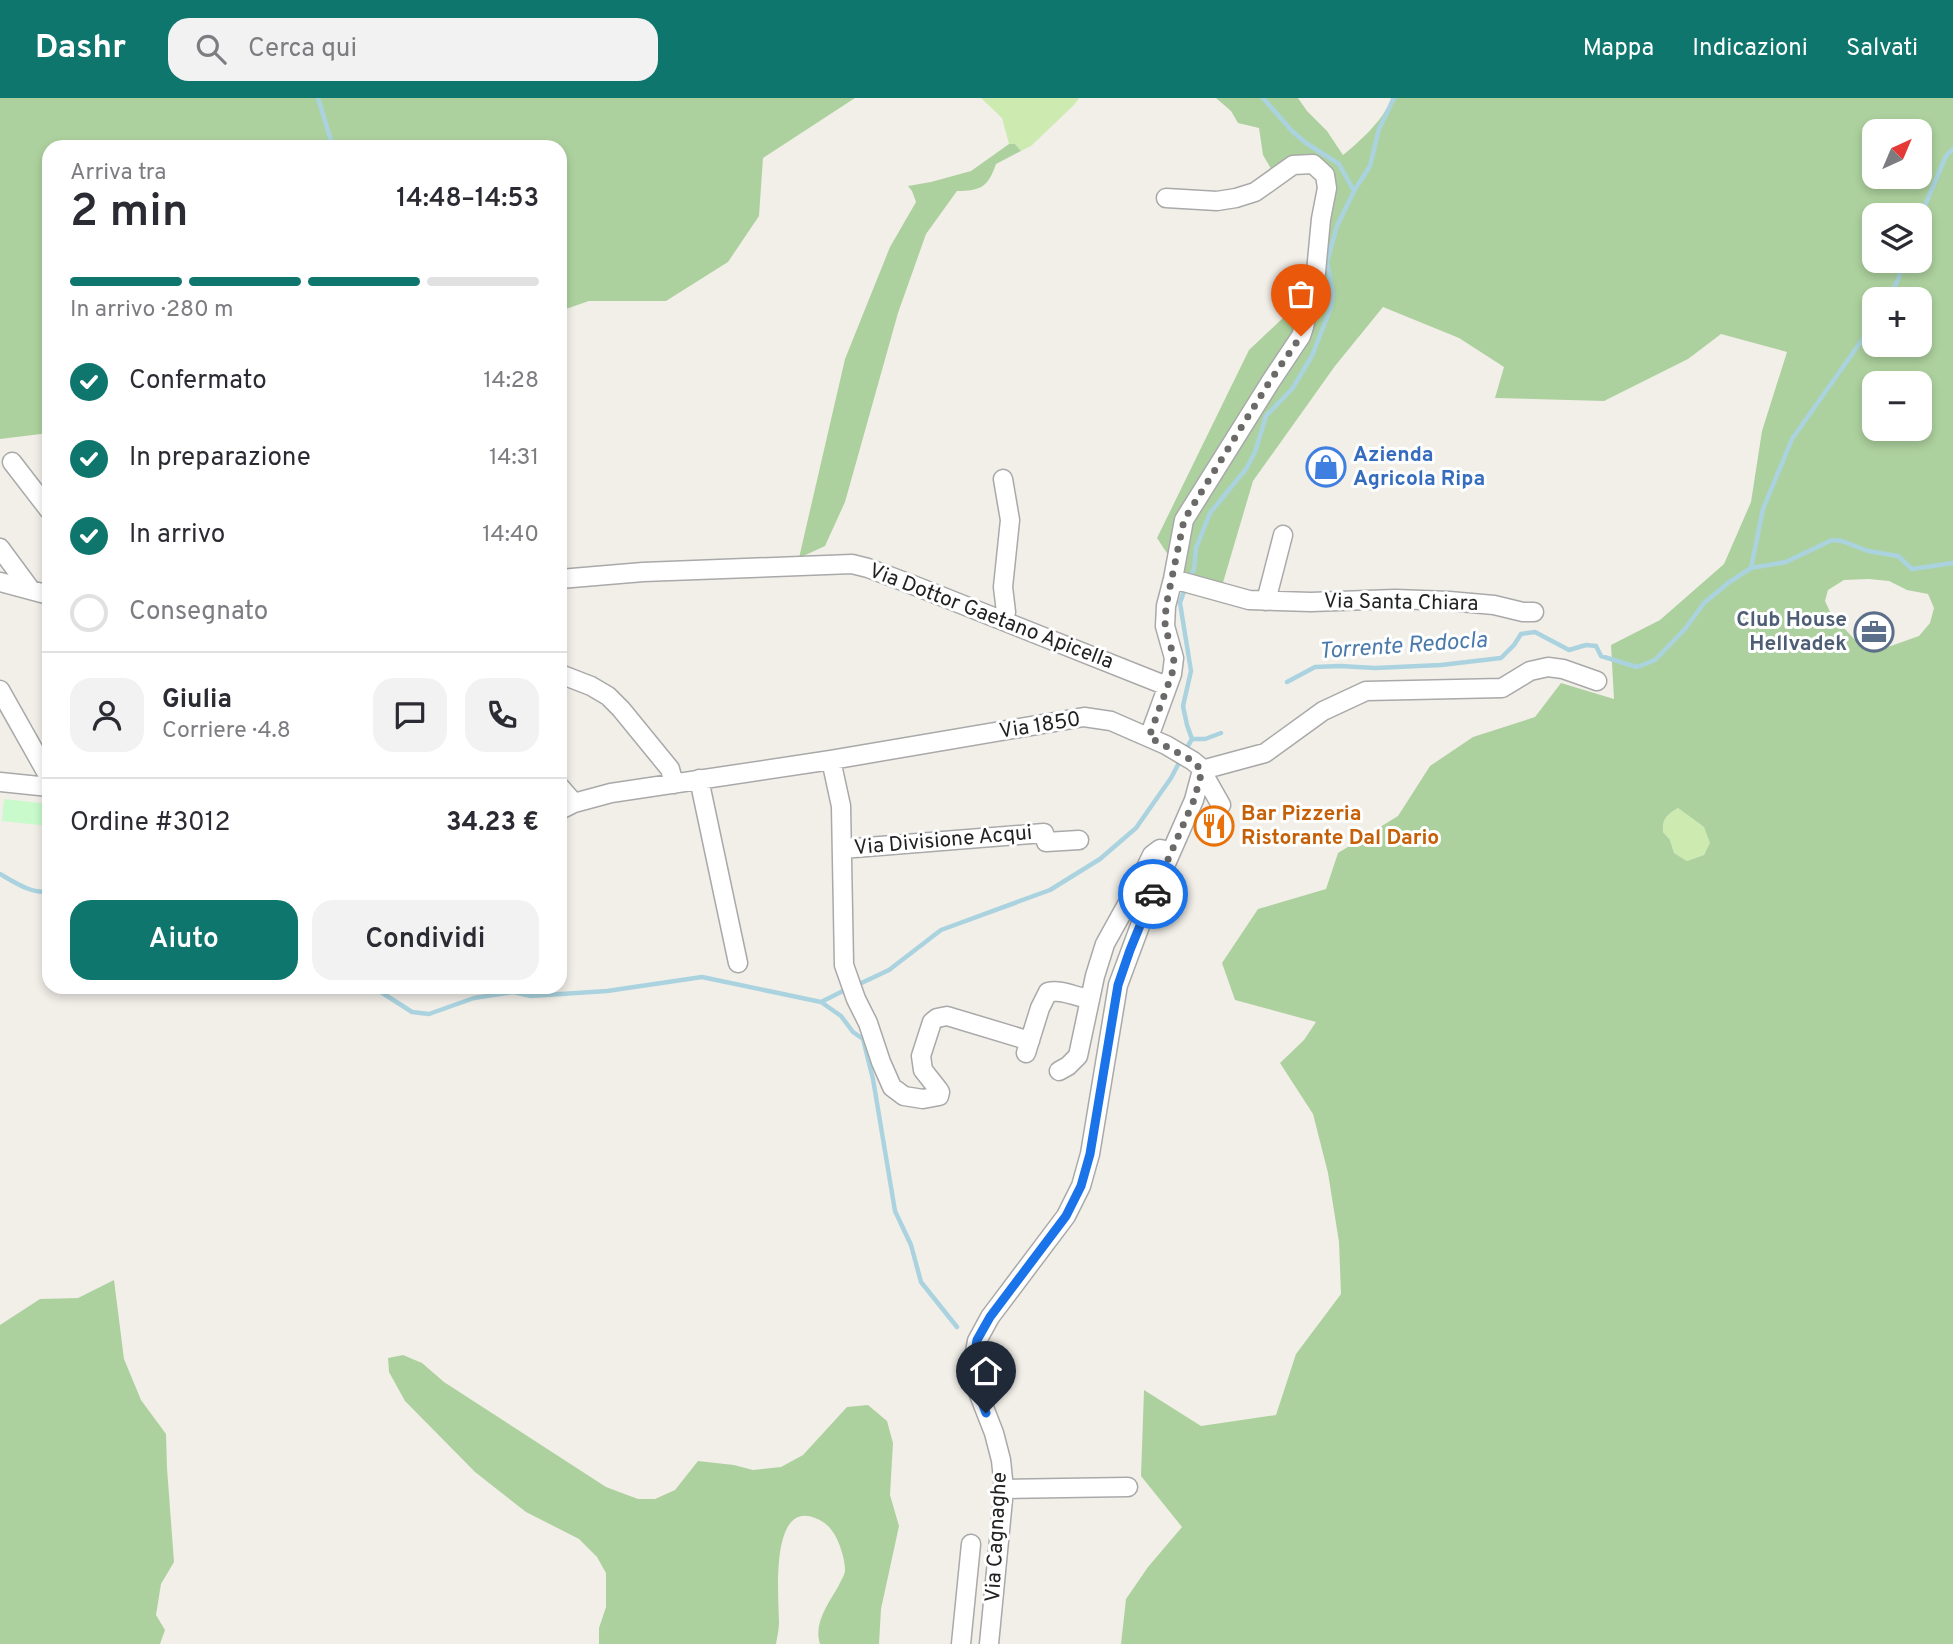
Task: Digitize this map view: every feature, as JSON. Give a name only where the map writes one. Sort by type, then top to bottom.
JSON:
[{"type":"street","points":[[1157,741],[1174,658],[1165,626],[1166,606],[1184,520],[1301,336],[1316,272],[1327,188],[1325,175],[1313,164],[1293,165],[1255,192],[1236,198],[1217,201],[1166,198]]},
{"type":"street","points":[[12,462],[42,501]]},
{"type":"street","points":[[1003,480],[1010,520],[1003,587],[1006,612],[1004,621]]},
{"type":"street","points":[[1266,601],[1283,535]]},
{"type":"street","points":[[0,548],[31,590]]},
{"type":"street","name":"Via Dottor Gaetano Apicella","points":[[567,578],[643,572],[852,564],[1167,686]]},
{"type":"street","name":"Via Santa Chiara","points":[[1173,579],[1233,596],[1266,601],[1449,601],[1534,612]]},
{"type":"street","points":[[0,582],[42,593]]},
{"type":"street","points":[[1221,805],[1197,766],[1265,753],[1323,711],[1366,691],[1502,688],[1530,671],[1548,667],[1563,669],[1597,681]]},
{"type":"street","points":[[567,677],[608,696],[621,709],[670,769],[674,784]]},
{"type":"street","points":[[0,690],[42,765]]},
{"type":"street","name":"Via 1850","points":[[567,806],[611,793],[831,760],[1084,717],[1111,720],[1157,741],[1197,766]]},
{"type":"street","name":"Via Divisione Acqui","points":[[831,760],[841,806],[842,947],[845,970],[892,1087],[904,1096],[923,1099],[939,1096],[940,1092],[923,1070],[921,1056],[932,1022],[937,1018],[947,1016],[1028,1047],[1048,992],[1057,990],[1090,999]]},
{"type":"street","name":"Via Cagnaghe","points":[[989,1644],[1004,1489],[1001,1460],[994,1433],[978,1392],[973,1363],[977,1340],[990,1317],[1066,1216],[1081,1186],[1090,1154],[1118,985],[1170,851],[1194,800],[1197,766]]},
{"type":"street","points":[[699,779],[738,964]]},
{"type":"street","points":[[0,782],[42,786]]},
{"type":"street","name":"Via Divisione Acqui","points":[[842,849],[1044,833],[1046,842],[1079,840]]},
{"type":"street","name":"Via Cagnaghe","points":[[1059,1071],[1078,1056],[1105,944],[1152,855],[1160,849],[1170,851]]},
{"type":"street","points":[[1004,1489],[1128,1487]]},
{"type":"street","name":"Via Cagnaghe","points":[[961,1644],[971,1544]]},
{"type":"green space","points":[[0,98],[855,98],[763,158],[759,216],[728,262],[666,301],[589,301],[567,309],[567,140],[42,140],[42,434],[0,439]]},
{"type":"green space","points":[[981,98],[1079,98],[1031,146],[1021,151],[1015,144],[1009,144],[1002,118]]},
{"type":"green space","points":[[1216,98],[1298,98],[1327,131],[1343,155],[1364,137],[1384,114],[1391,98],[1953,98],[1953,1644],[1121,1644],[1126,1599],[1148,1567],[1182,1527],[1141,1476],[1144,1390],[1201,1426],[1276,1415],[1296,1354],[1341,1294],[1339,1242],[1328,1173],[1313,1114],[1280,1063],[1304,1040],[1316,1022],[1235,1000],[1222,963],[1258,909],[1326,889],[1338,853],[1398,816],[1430,766],[1473,737],[1535,717],[1561,683],[1614,699],[1611,645],[1660,620],[1724,564],[1751,502],[1762,431],[1787,352],[1721,334],[1688,359],[1604,401],[1495,398],[1504,367],[1459,338],[1383,307],[1335,366],[1253,481],[1222,586],[1180,573],[1157,538],[1249,350],[1322,281],[1321,161],[1274,174],[1263,155],[1259,128],[1238,123],[1231,111]],"holes":[[[1844,580],[1889,581],[1907,590],[1928,594],[1934,608],[1930,623],[1919,636],[1885,648],[1857,642],[1831,614],[1825,601],[1828,590]],[[1678,808],[1704,827],[1710,843],[1704,855],[1687,861],[1674,853],[1670,840],[1663,832],[1664,820]]]},
{"type":"green space","points":[[1009,144],[1015,144],[1021,151],[996,164],[990,178],[978,189],[957,191],[926,234],[898,313],[845,502],[825,546],[799,558],[845,359],[890,247],[916,202],[908,186],[971,171]]},
{"type":"green space","points":[[4,799],[42,803],[42,825],[2,821]]},
{"type":"green space","points":[[1678,808],[1704,827],[1711,843],[1704,855],[1687,861],[1674,853],[1670,840],[1663,832],[1666,817]]},
{"type":"green space","points":[[114,1280],[124,1359],[141,1400],[166,1434],[174,1562],[161,1584],[156,1615],[165,1630],[160,1644],[0,1644],[0,1325],[40,1299],[78,1298]]},
{"type":"green space","points":[[403,1355],[422,1363],[444,1382],[606,1487],[638,1499],[655,1499],[675,1490],[698,1461],[753,1470],[781,1467],[803,1455],[847,1407],[868,1405],[887,1421],[893,1443],[890,1495],[899,1526],[881,1609],[879,1644],[820,1644],[820,1621],[844,1576],[844,1562],[837,1539],[828,1526],[815,1518],[800,1516],[790,1524],[783,1537],[778,1575],[779,1626],[776,1644],[599,1644],[599,1628],[606,1607],[606,1573],[597,1557],[579,1539],[526,1512],[475,1472],[405,1401],[389,1372],[388,1358]]},
{"type":"waterway","points":[[318,98],[331,140]]},
{"type":"waterway","points":[[1263,98],[1292,131],[1339,164],[1354,191]]},
{"type":"waterway","points":[[1189,580],[1194,569],[1196,548],[1210,513],[1246,469],[1255,452],[1266,416],[1292,389],[1312,356],[1331,307],[1333,294],[1327,262],[1337,226],[1370,166],[1379,129],[1394,98]]},
{"type":"waterway","points":[[1926,203],[1946,156],[1953,149]]},
{"type":"waterway","points":[[1894,287],[1900,273]]},
{"type":"waterway","points":[[1751,568],[1763,509],[1792,439],[1862,340]]},
{"type":"waterway","name":"Torrente Redocla","points":[[1287,682],[1315,667],[1441,665],[1501,658],[1521,634],[1535,632],[1569,650],[1586,645],[1596,646],[1601,656],[1637,667],[1655,660],[1685,629],[1704,603],[1751,568],[1786,562],[1832,540],[1868,551],[1898,556],[1912,569],[1953,563]]},
{"type":"waterway","points":[[1185,588],[1180,603],[1191,671],[1183,706],[1192,739]]},
{"type":"waterway","name":"Torrente Redocla","points":[[1185,751],[1192,739],[1205,739],[1221,733]]},
{"type":"waterway","name":"Torrente Redocla","points":[[855,986],[889,970],[941,930],[1050,890],[1100,859],[1136,828],[1181,759]]},
{"type":"waterway","name":"Torrente Redocla","points":[[0,874],[17,884],[42,892]]},
{"type":"waterway","name":"Torrente Redocla","points":[[567,994],[607,991],[702,977],[821,1002],[847,989]]},
{"type":"waterway","name":"Torrente Redocla","points":[[384,994],[412,1012],[429,1014],[474,998],[500,994]]},
{"type":"waterway","name":"Torrente Redocla","points":[[522,994],[561,994]]},
{"type":"waterway","points":[[821,1002],[841,1016],[853,1032],[863,1039],[873,1079],[895,1211],[911,1245],[921,1282],[957,1327]]},
{"type":"way so far","points":[[1153,894],[1194,800],[1202,771],[1193,761],[1149,737],[1172,674],[1174,658],[1165,626],[1166,606],[1184,520],[1301,336]]},
{"type":"place","name":"Azienda Agricola Ripa","points":[[1326,467]]},
{"type":"place","name":"Club House Hellvadek","points":[[1874,632]]},
{"type":"place","name":"Bar Pizzeria Ristorante Dal Dario","points":[[1214,826]]},
{"type":"route","points":[[986,1413],[978,1392],[973,1363],[977,1340],[990,1317],[1066,1216],[1081,1186],[1090,1154],[1118,985],[1153,894]]}]
